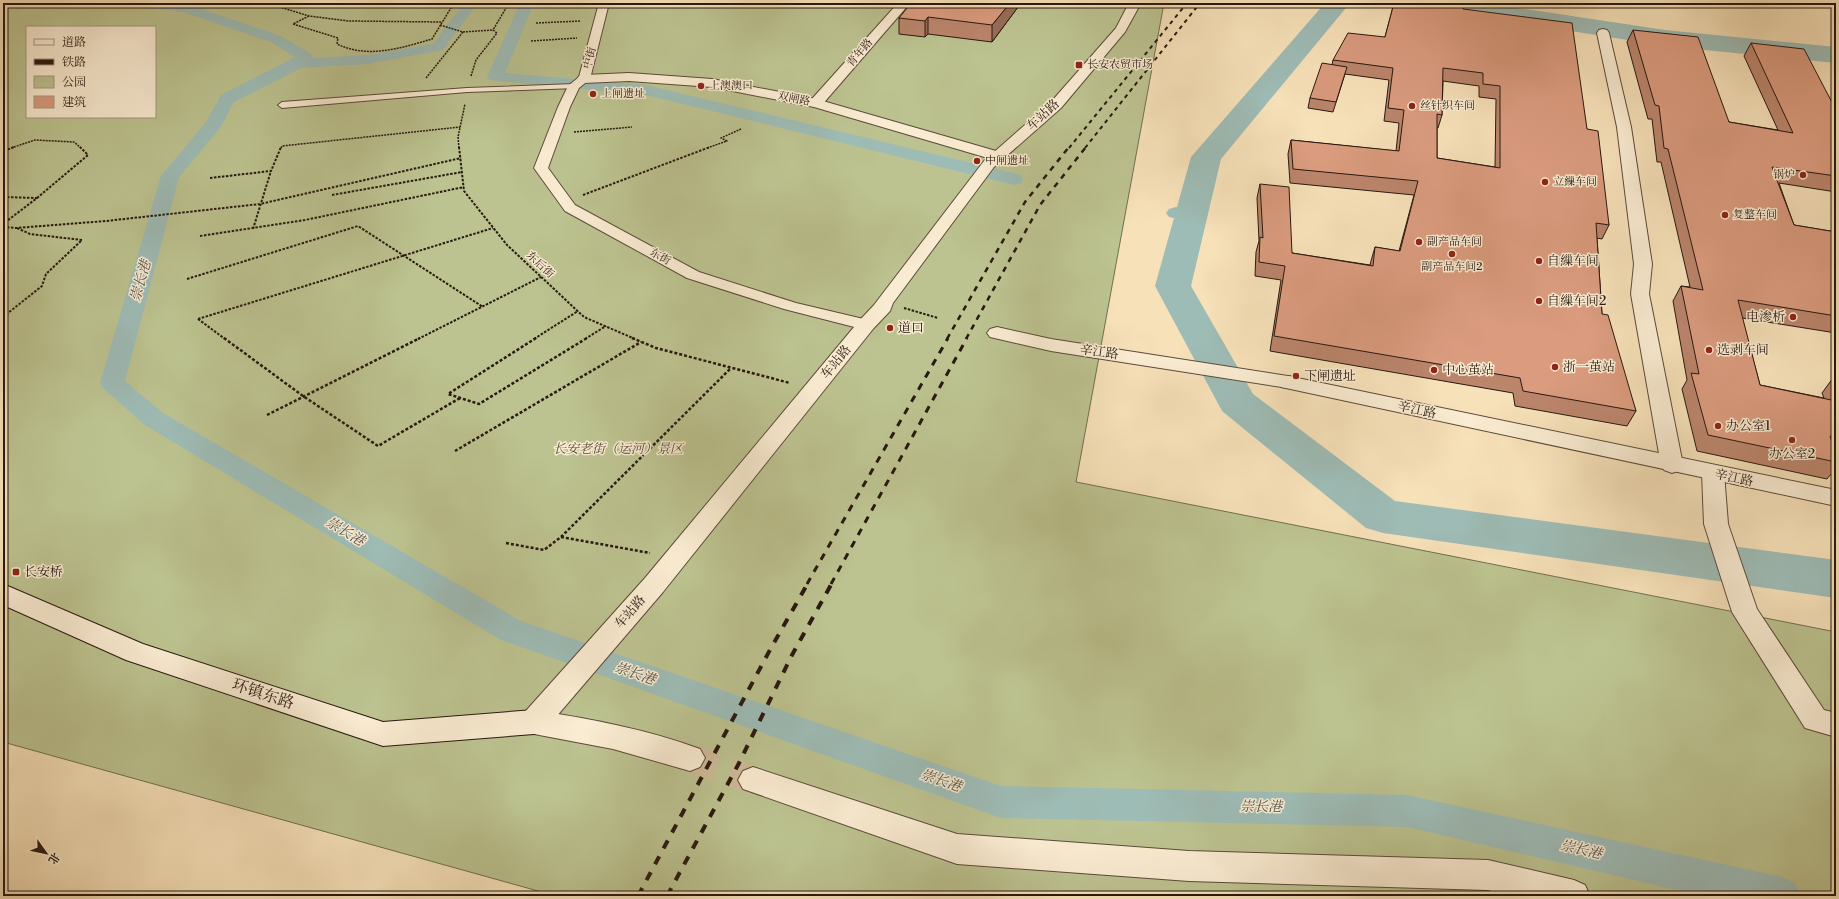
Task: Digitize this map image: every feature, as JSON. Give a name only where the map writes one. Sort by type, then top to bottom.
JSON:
[{"type":"street","name":"中街","points":[[564,107],[579,83],[595,37],[604,3]]},
{"type":"street","name":"青年路","points":[[816,103],[904,3]]},
{"type":"street","name":"车站路","points":[[540,715],[631,612],[866,325],[883,307],[884,303],[994,160],[1056,105],[1121,29],[1135,3]]},
{"type":"street","points":[[1603,33],[1624,128],[1643,264],[1640,294],[1672,465]]},
{"type":"street","name":"双闸路","points":[[579,83],[629,77],[712,83],[816,103],[994,160]]},
{"type":"street","name":"东街","points":[[564,107],[541,168],[570,208],[693,275],[790,306],[866,325]]},
{"type":"street","name":"辛江路","points":[[997,333],[1051,345],[1159,360],[1288,382],[1672,465],[1836,498]]},
{"type":"street","points":[[1713,473],[1716,524],[1745,612],[1816,719],[1836,725]]},
{"type":"street","name":"环镇东路","points":[[3,594],[135,652],[383,734],[540,715],[659,747],[690,758]]},
{"type":"street","points":[[753,780],[956,849],[1189,866],[1488,875],[1574,896]]},
{"type":"lane","points":[[282,105],[412,94],[579,83]]},
{"type":"path","points":[[230,3],[273,5],[309,16],[349,21],[440,24],[463,32],[493,30]]},
{"type":"path","points":[[309,16],[293,24],[338,38],[337,44],[345,50],[359,52],[380,51],[432,39],[454,3]]},
{"type":"path","name":"东后街","points":[[509,3],[493,30],[497,34],[476,60],[467,90],[458,137],[464,191],[493,228],[507,245],[584,317],[656,348],[814,389]]},
{"type":"path","points":[[536,23],[599,20]]},
{"type":"path","points":[[412,94],[463,32]]},
{"type":"path","points":[[532,41],[595,37]]},
{"type":"path","points":[[254,229],[260,204],[271,171],[282,146],[460,127]]},
{"type":"path","points":[[554,134],[632,127]]},
{"type":"path","points":[[564,201],[727,141],[721,138],[741,129]]},
{"type":"path","points":[[3,224],[37,198],[88,155],[74,142],[35,140],[4,151]]},
{"type":"path","points":[[3,227],[16,228],[106,221],[260,204],[461,158]]},
{"type":"path","points":[[210,178],[271,171]]},
{"type":"path","points":[[332,195],[462,172]]},
{"type":"path","points":[[200,236],[254,229],[464,187]]},
{"type":"path","points":[[3,197],[37,198]]},
{"type":"path","points":[[187,279],[358,226],[483,306]]},
{"type":"path","points":[[3,317],[42,286],[46,274],[82,240],[30,234],[16,228]]},
{"type":"path","points":[[460,398],[378,446],[303,396],[198,319],[493,228]]},
{"type":"path","points":[[267,414],[542,277]]},
{"type":"path","points":[[884,303],[938,318]]},
{"type":"path","points":[[578,310],[448,394],[479,404],[606,326]]},
{"type":"path","points":[[455,451],[642,342]]},
{"type":"path","points":[[506,543],[544,550],[561,537],[731,368]]},
{"type":"path","points":[[561,537],[676,558]]},
{"type":"green space","name":"长安老街（运河）景区","points":[[3,3],[1164,3],[1076,482],[1836,632],[1836,896],[556,896],[3,742]]},
{"type":"building","points":[[911,3],[1010,3],[992,25],[928,17],[925,21],[899,18]]},
{"type":"building","points":[[1394,3],[1463,3],[1463,9],[1572,23],[1587,129],[1598,131],[1609,225],[1596,223],[1602,314],[1608,315],[1636,411],[1523,391],[1520,378],[1274,336],[1285,266],[1259,262],[1260,237],[1263,238],[1260,184],[1289,187],[1292,253],[1373,266],[1375,247],[1400,251],[1418,181],[1293,169],[1291,140],[1399,151],[1404,110],[1388,108],[1393,68],[1333,60],[1348,33],[1385,37]],"holes":[[[1443,68],[1483,73],[1483,84],[1500,86],[1500,168],[1437,158],[1437,114],[1442,115]]]},
{"type":"building","points":[[1633,30],[1698,37],[1729,122],[1793,133],[1751,43],[1804,49],[1836,110],[1836,176],[1772,167],[1794,225],[1836,232],[1836,285],[1834,285],[1836,288],[1836,316],[1738,300],[1760,385],[1836,401],[1836,438],[1830,436],[1836,453],[1836,462],[1708,435],[1691,373],[1699,374],[1681,286],[1703,290],[1668,149],[1664,148],[1659,106],[1655,105]]},
{"type":"building","points":[[1322,63],[1347,67],[1336,102],[1310,98]]},
{"type":"building","points":[[1833,378],[1836,378],[1836,385]]},
{"type":"waterway","name":"崇长港","points":[[140,3],[185,8],[276,39],[305,56],[298,63]]},
{"type":"waterway","points":[[298,63],[368,60],[438,47],[471,3]]},
{"type":"waterway","points":[[527,3],[495,77],[646,90],[1014,179]]},
{"type":"waterway","points":[[1338,3],[1206,157],[1173,286],[1237,402],[1383,516],[1836,579]]},
{"type":"waterway","points":[[1439,3],[1665,38],[1836,55]]},
{"type":"waterway","name":"崇长港","points":[[298,63],[227,99],[214,124],[170,176],[112,383],[154,419],[510,630],[1001,802],[1407,811],[1782,896]]},
{"type":"waterway","points":[[1176,213],[1191,216]]},
{"type":"tunnel","points":[[690,758],[753,780]]},
{"type":"railway","points":[[1069,148],[1187,3]]},
{"type":"railway","points":[[1085,148],[1200,3]]},
{"type":"railway","points":[[947,339],[1025,202],[1069,147]]},
{"type":"railway","points":[[966,339],[1040,205],[1086,147]]},
{"type":"railway","points":[[807,584],[948,338]]},
{"type":"railway","points":[[831,584],[967,338]]},
{"type":"railway","points":[[638,896],[771,648],[808,583]]},
{"type":"railway","points":[[667,896],[738,765],[792,655],[832,583]]},
{"type":"place","name":"长安农贸市场","points":[[1079,65]]},
{"type":"place","name":"上澳澳口","points":[[701,86]]},
{"type":"place","name":"上闸遗址","points":[[593,94]]},
{"type":"place","name":"丝针织车间","points":[[1412,106]]},
{"type":"place","name":"中闸遗址","points":[[977,161]]},
{"type":"place","name":"锅炉","points":[[1803,175]]},
{"type":"place","name":"立繅车间","points":[[1545,182]]},
{"type":"place","name":"复整车间","points":[[1725,215]]},
{"type":"place","name":"副产品车间","points":[[1419,242]]},
{"type":"place","name":"副产品车间2","points":[[1452,254]]},
{"type":"place","name":"自繅车间","points":[[1539,261]]},
{"type":"place","name":"自繅车间2","points":[[1539,301]]},
{"type":"place","name":"电渗析","points":[[1793,317]]},
{"type":"place","name":"道口","points":[[890,328]]},
{"type":"place","name":"选剥车间","points":[[1709,350]]},
{"type":"place","name":"浙一茧站","points":[[1555,367]]},
{"type":"place","name":"中心茧站","points":[[1434,370]]},
{"type":"place","name":"下闸遗址","points":[[1296,376]]},
{"type":"place","name":"办公室1","points":[[1718,426]]},
{"type":"place","name":"办公室2","points":[[1792,440]]},
{"type":"place","name":"长安桥","points":[[16,572]]}]
